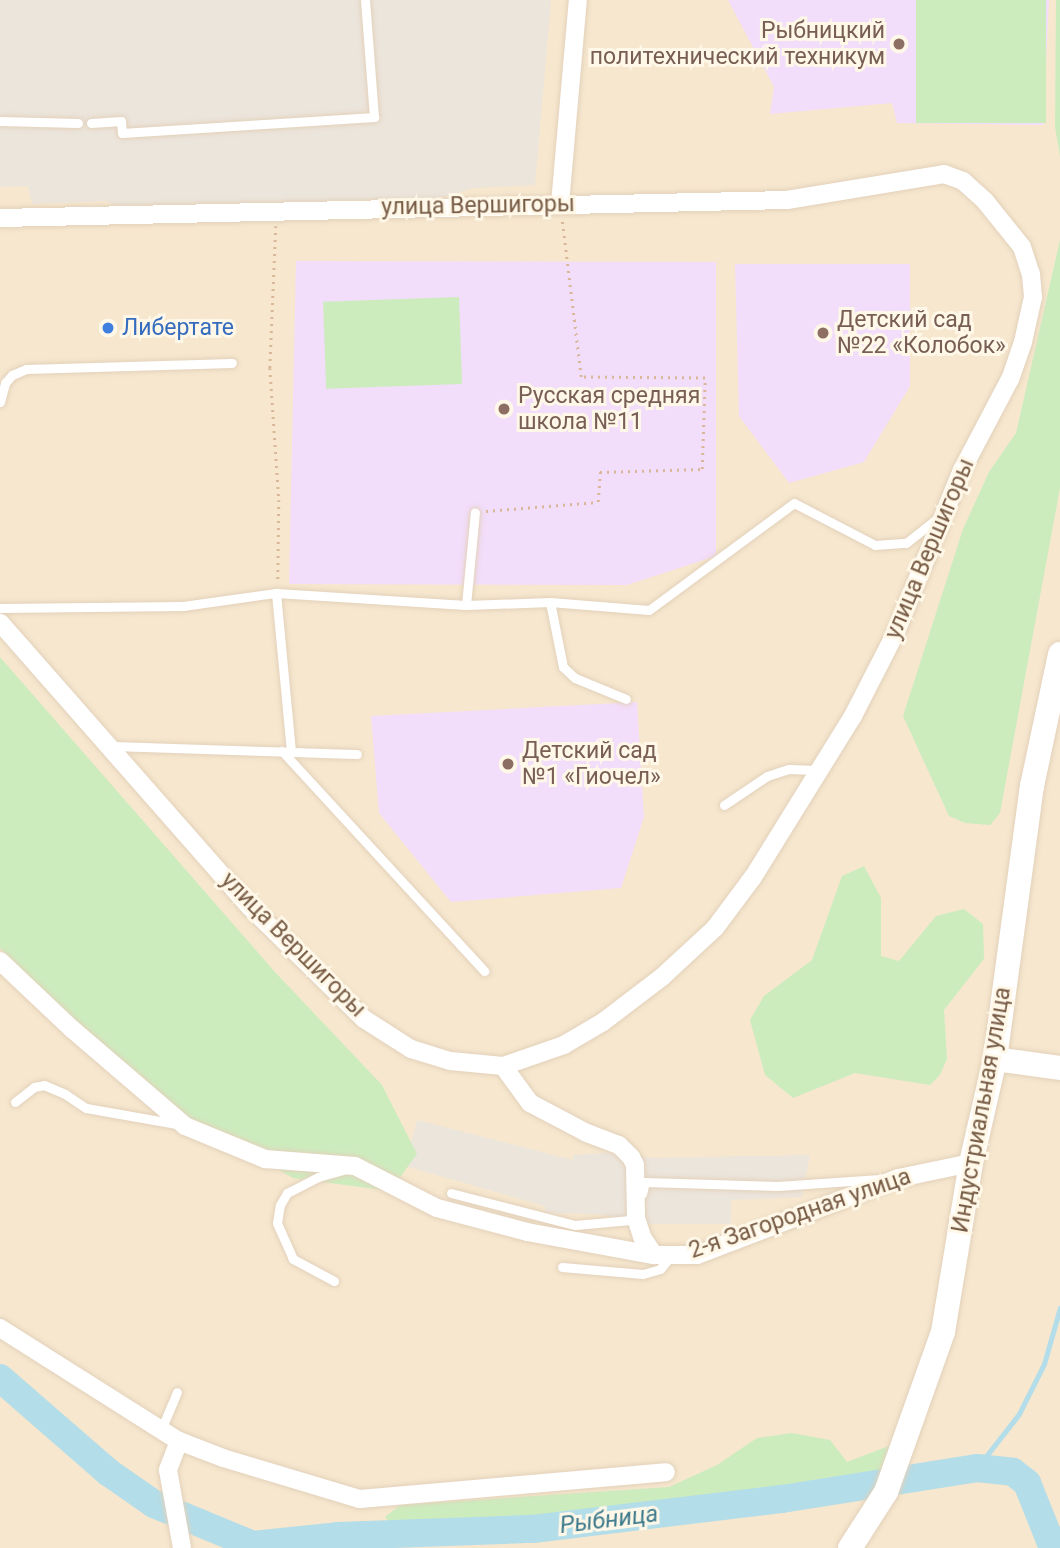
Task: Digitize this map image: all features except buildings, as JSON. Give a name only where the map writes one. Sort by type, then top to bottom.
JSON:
[{"type":"main road","name":"Индустриальная улица","points":[[850,1548],[886,1492],[932,1369],[947,1312],[971,1163],[995,1059],[1031,786],[1060,654]]},
{"type":"main road","points":[[995,1059],[1060,1068]]},
{"type":"street","points":[[560,204],[578,0]]},
{"type":"street","name":"улица Вершигоры","points":[[0,218],[787,200],[944,174],[963,181],[985,201],[1022,247],[1031,274],[1033,297],[1010,379],[962,470],[896,632],[853,716],[753,877],[715,928],[662,977],[603,1022],[564,1045],[503,1066],[450,1061],[411,1049],[364,1019],[249,906],[0,622]]},
{"type":"street","name":"2-я Загородная улица","points":[[0,961],[72,1029],[185,1126],[265,1159],[355,1166],[437,1209],[527,1232],[662,1256],[697,1255],[900,1178],[971,1163]]},
{"type":"street","points":[[503,1066],[530,1103],[625,1150],[635,1165],[636,1218],[642,1237],[662,1256]]},
{"type":"street","points":[[0,1328],[179,1441],[223,1458],[360,1499],[666,1472]]},
{"type":"street","points":[[179,1441],[168,1470],[181,1545]]},
{"type":"lane","points":[[91,123],[121,121],[122,133],[374,117],[365,0]]},
{"type":"lane","points":[[0,121],[78,123]]},
{"type":"lane","points":[[0,402],[5,383],[12,375],[26,369],[232,363]]},
{"type":"lane","points":[[0,608],[183,606],[276,593],[466,605],[550,602],[649,610],[794,503],[875,545],[906,543],[946,511]]},
{"type":"lane","points":[[466,605],[475,512]]},
{"type":"lane","points":[[276,593],[286,751],[485,971]]},
{"type":"lane","points":[[550,602],[563,667],[575,678],[626,699]]},
{"type":"lane","points":[[110,746],[357,754]]},
{"type":"lane","points":[[724,805],[767,776],[789,769],[817,771]]},
{"type":"lane","points":[[15,1102],[34,1087],[44,1085],[65,1094],[86,1108],[185,1126]]},
{"type":"lane","points":[[334,1281],[293,1259],[277,1223],[280,1205],[287,1193],[301,1185],[355,1166]]},
{"type":"lane","points":[[452,1193],[575,1225],[636,1218],[645,1182],[778,1186],[900,1178]]},
{"type":"lane","points":[[562,1268],[643,1274],[660,1269],[662,1256]]},
{"type":"lane","points":[[161,1430],[177,1392]]},
{"type":"path","points":[[475,512],[598,502],[600,472],[702,469],[705,378],[581,377],[560,204]]},
{"type":"path","points":[[276,210],[270,368],[279,500],[276,593]]},
{"type":"shaded area","points":[[0,0],[1060,0],[1060,1548],[0,1548]]},
{"type":"shaded area","points":[[0,0],[551,0],[535,185],[473,188],[441,198],[117,206],[106,201],[32,204],[28,186],[0,187]]},
{"type":"shaded area","name":"Рыбницкий политехнический техникум","points":[[728,0],[1049,0],[1043,125],[897,123],[892,103],[770,114],[774,87]]},
{"type":"shaded area","name":"Русская средняя школа №11","points":[[296,261],[716,262],[716,556],[627,585],[289,584]]},
{"type":"shaded area","name":"Детский сад №22 «Колобок»","points":[[735,264],[910,264],[910,386],[864,462],[789,483],[739,416]]},
{"type":"shaded area","name":"Детский сад №1 «Гиочел»","points":[[637,702],[644,817],[621,888],[451,902],[379,813],[371,716]]},
{"type":"shaded area","points":[[417,1120],[573,1160],[573,1155],[619,1152],[652,1158],[810,1155],[802,1197],[731,1200],[731,1224],[647,1224],[598,1214],[545,1213],[545,1206],[405,1166]]},
{"type":"green space","points":[[916,0],[1046,0],[1046,123],[916,123]]},
{"type":"green space","points":[[1056,0],[1060,0],[1060,156],[1055,127]]},
{"type":"green space","points":[[1060,240],[1060,488],[1000,813],[990,825],[965,823],[949,816],[903,716],[963,529],[989,472],[1016,433]]},
{"type":"green space","points":[[459,297],[462,384],[326,389],[323,302]]},
{"type":"green space","points":[[0,657],[274,971],[382,1085],[417,1154],[390,1191],[293,1178],[187,1116],[60,1007],[0,948]]},
{"type":"green space","points":[[864,866],[881,898],[881,956],[899,961],[936,916],[964,909],[983,924],[984,959],[944,1010],[947,1059],[940,1075],[930,1085],[855,1073],[793,1098],[765,1075],[750,1020],[764,996],[812,960],[842,876]]},
{"type":"green space","points":[[792,1433],[830,1440],[847,1462],[894,1444],[894,1468],[878,1477],[829,1487],[522,1523],[389,1522],[385,1517],[400,1505],[669,1487],[717,1465],[757,1438]]},
{"type":"waterway","points":[[977,1468],[1019,1414],[1044,1364],[1060,1308]]},
{"type":"waterway","name":"Рыбница","points":[[0,1378],[108,1472],[154,1504],[253,1545],[338,1536],[533,1529],[782,1499],[977,1468],[1013,1472],[1027,1483],[1053,1548]]},
{"type":"place","name":"Рыбницкий политехнический техникум","points":[[899,44]]},
{"type":"place","name":"Либертате","points":[[108,328]]},
{"type":"place","name":"Детский сад №22 «Колобок»","points":[[823,333]]},
{"type":"place","name":"Русская средняя школа №11","points":[[504,409]]},
{"type":"place","name":"Детский сад №1 «Гиочел»","points":[[508,764]]}]
